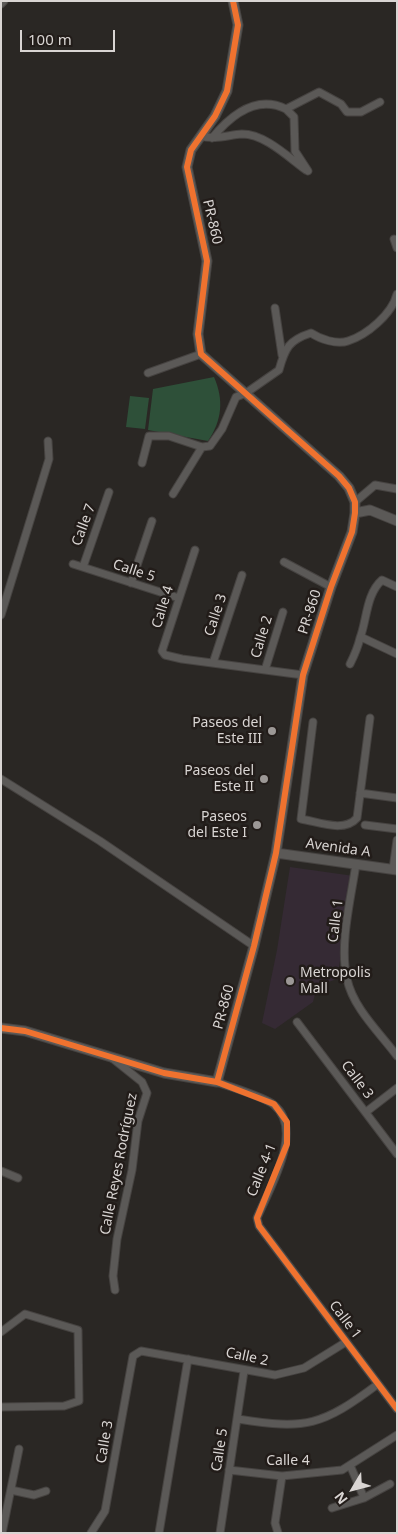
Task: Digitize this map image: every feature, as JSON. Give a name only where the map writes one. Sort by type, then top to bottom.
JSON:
[{"type":"street","name":"PR-860","points":[[217,1082],[254,946],[276,853],[303,674],[331,587],[352,532],[356,513],[355,502],[349,488],[339,476],[201,354],[198,334],[207,261],[186,167],[190,150],[215,116],[227,91],[238,25],[233,1]]},
{"type":"street","points":[[286,109],[319,92],[341,104],[347,112],[361,112],[380,102]]},
{"type":"street","points":[[200,136],[212,138],[244,134],[261,138],[308,171],[295,151],[294,117],[277,104],[263,104],[245,109],[232,116],[212,138]]},
{"type":"street","points":[[394,239],[397,248]]},
{"type":"street","points":[[142,463],[149,436],[169,436],[202,448],[210,446],[222,429],[236,396],[246,393],[279,370],[285,348],[299,336],[311,333],[320,339],[347,342],[370,328],[388,312],[395,302],[397,294]]},
{"type":"street","points":[[275,308],[282,360]]},
{"type":"street","points":[[148,373],[201,354]]},
{"type":"street","points":[[1,615],[48,459],[48,441]]},
{"type":"street","points":[[173,494],[202,448]]},
{"type":"street","points":[[355,502],[375,485],[397,489]]},
{"type":"street","name":"Calle 7","points":[[82,567],[109,492]]},
{"type":"street","points":[[356,513],[370,510],[397,521]]},
{"type":"street","points":[[131,583],[152,521]]},
{"type":"street","name":"Calle 4","points":[[195,550],[162,651],[165,655],[213,663]]},
{"type":"street","points":[[284,562],[331,587]]},
{"type":"street","name":"Calle 5","points":[[73,564],[179,598]]},
{"type":"street","name":"Calle 3","points":[[213,663],[242,575]]},
{"type":"street","points":[[350,664],[361,637],[364,618],[376,585],[382,580],[397,587]]},
{"type":"street","name":"Calle 2","points":[[265,670],[283,612]]},
{"type":"street","points":[[361,637],[397,654]]},
{"type":"street","points":[[213,663],[303,674]]},
{"type":"street","points":[[313,722],[301,819],[344,827],[357,818],[370,718]]},
{"type":"street","points":[[1,779],[100,841],[254,946]]},
{"type":"street","points":[[360,793],[397,798]]},
{"type":"street","points":[[365,825],[397,830]]},
{"type":"street","points":[[395,869],[397,840]]},
{"type":"street","name":"Avenida A","points":[[276,853],[395,869]]},
{"type":"street","name":"Calle 1","points":[[356,864],[344,953],[347,980],[358,1005],[397,1056]]},
{"type":"street","name":"Calle 3","points":[[297,1022],[397,1154]]},
{"type":"street","points":[[1,1028],[26,1031],[164,1073],[217,1082]]},
{"type":"street","name":"Calle Reyes Rodríguez","points":[[112,1058],[142,1082],[147,1094],[138,1121],[132,1170],[117,1240],[113,1276],[115,1290]]},
{"type":"street","name":"Calle 4-1","points":[[217,1082],[274,1104],[287,1122],[287,1144],[257,1218],[259,1226],[274,1246]]},
{"type":"street","points":[[366,1112],[397,1088]]},
{"type":"street","points":[[1,1171],[18,1178]]},
{"type":"street","name":"Calle 1","points":[[274,1246],[397,1409]]},
{"type":"street","points":[[1,1332],[25,1314],[78,1330],[79,1374],[79,1401],[64,1406],[1,1407]]},
{"type":"street","name":"Calle 2","points":[[136,1354],[141,1351],[222,1364],[244,1371],[275,1375],[304,1368],[346,1342]]},
{"type":"street","name":"Calle 3","points":[[91,1533],[105,1511],[133,1356],[136,1354]]},
{"type":"street","points":[[159,1533],[188,1359]]},
{"type":"street","name":"Calle 5","points":[[220,1533],[244,1371]]},
{"type":"street","points":[[238,1419],[285,1426],[305,1424],[326,1418],[352,1403],[378,1384]]},
{"type":"street","name":"Calle 4","points":[[229,1470],[282,1476],[332,1472],[350,1465],[397,1435]]},
{"type":"street","points":[[2,1533],[19,1449]]},
{"type":"street","points":[[350,1465],[364,1498]]},
{"type":"street","points":[[278,1533],[275,1524],[282,1476]]},
{"type":"street","points":[[332,1508],[364,1498],[390,1484]]},
{"type":"street","points":[[10,1490],[34,1495],[46,1491]]},
{"type":"shaded area","points":[[290,867],[354,876],[337,979],[317,986],[313,1002],[275,1029],[262,1023],[277,950]]},
{"type":"green space","points":[[214,377],[219,394],[220,410],[219,418],[208,441],[148,430],[153,389]]},
{"type":"green space","points":[[130,396],[149,398],[145,429],[126,427]]},
{"type":"cycle path","points":[[217,1082],[254,946],[276,853],[303,675],[331,587],[352,532],[355,513],[355,502],[349,488],[339,476],[201,354],[198,334],[207,261],[187,167],[191,150],[215,116],[227,91],[238,25],[233,1]]},
{"type":"cycle path","points":[[1,1028],[25,1031],[164,1073],[217,1082],[274,1104],[287,1122],[287,1144],[257,1218],[259,1226],[397,1409]]},
{"type":"place","name":"Paseos del Este III","points":[[272,731]]},
{"type":"place","name":"Paseos del Este II","points":[[264,779]]},
{"type":"place","name":"Paseos del Este I","points":[[257,825]]},
{"type":"place","name":"Metropolis Mall","points":[[290,981]]}]
